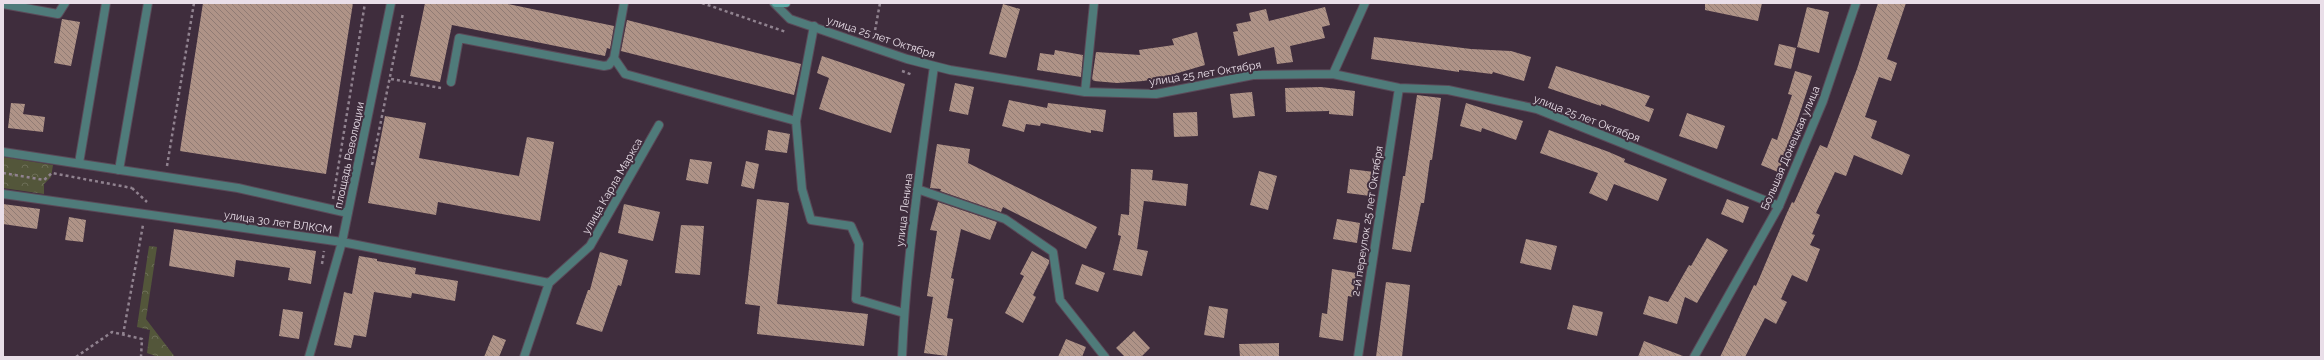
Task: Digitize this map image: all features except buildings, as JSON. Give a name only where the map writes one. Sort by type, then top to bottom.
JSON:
[{"type":"main road","points":[[775,3],[786,3]]},
{"type":"street","points":[[3,4],[58,14],[65,3]]},
{"type":"street","points":[[79,163],[106,3]]},
{"type":"street","points":[[119,170],[148,3]]},
{"type":"street","name":"площадь Революции","points":[[309,357],[342,242],[391,3]]},
{"type":"street","points":[[451,82],[459,38],[604,66],[608,65],[614,58],[624,3]]},
{"type":"street","name":"улица 25 лет Октября","points":[[775,3],[790,19],[934,66],[1085,92],[1156,94],[1253,74],[1333,74],[1399,88],[1448,90],[1537,109],[1779,206]]},
{"type":"street","points":[[1085,92],[1094,3]]},
{"type":"street","points":[[1333,74],[1365,3]]},
{"type":"street","name":"Большая Донецкая улица","points":[[1694,357],[1779,206],[1823,101],[1856,3]]},
{"type":"street","points":[[814,26],[796,121],[802,189],[811,220],[851,226],[859,244],[856,299],[904,313]]},
{"type":"street","points":[[614,58],[625,74],[796,121]]},
{"type":"street","name":"улица Ленина","points":[[902,357],[904,313],[917,189],[934,66]]},
{"type":"street","name":"2-й переулок 25 лет Октября","points":[[1358,357],[1399,88]]},
{"type":"street","name":"улица Карла Маркса","points":[[549,282],[590,246],[659,125]]},
{"type":"street","name":"улица 30 лет ВЛКСМ","points":[[3,152],[238,188],[348,213]]},
{"type":"street","points":[[917,189],[1005,219],[1053,252],[1060,300],[1104,357]]},
{"type":"street","name":"улица 30 лет ВЛКСМ","points":[[3,194],[342,242],[549,282]]},
{"type":"street","points":[[524,357],[549,282]]},
{"type":"path","points":[[166,176],[194,3]]},
{"type":"path","points":[[332,209],[365,3]]},
{"type":"path","points":[[371,169],[391,79],[403,11]]},
{"type":"path","points":[[377,76],[450,89],[451,82]]},
{"type":"path","points":[[132,188],[135,172]]},
{"type":"path","points":[[3,173],[44,180],[52,173],[132,188],[148,201],[123,335]]},
{"type":"path","points":[[76,357],[112,332],[142,339],[141,357]]},
{"type":"green space","points":[[3,157],[53,165],[51,177],[44,184],[44,194],[3,188]]},
{"type":"green space","points":[[149,246],[157,247],[146,319],[175,357],[158,357],[147,353],[150,330],[137,327]]}]
